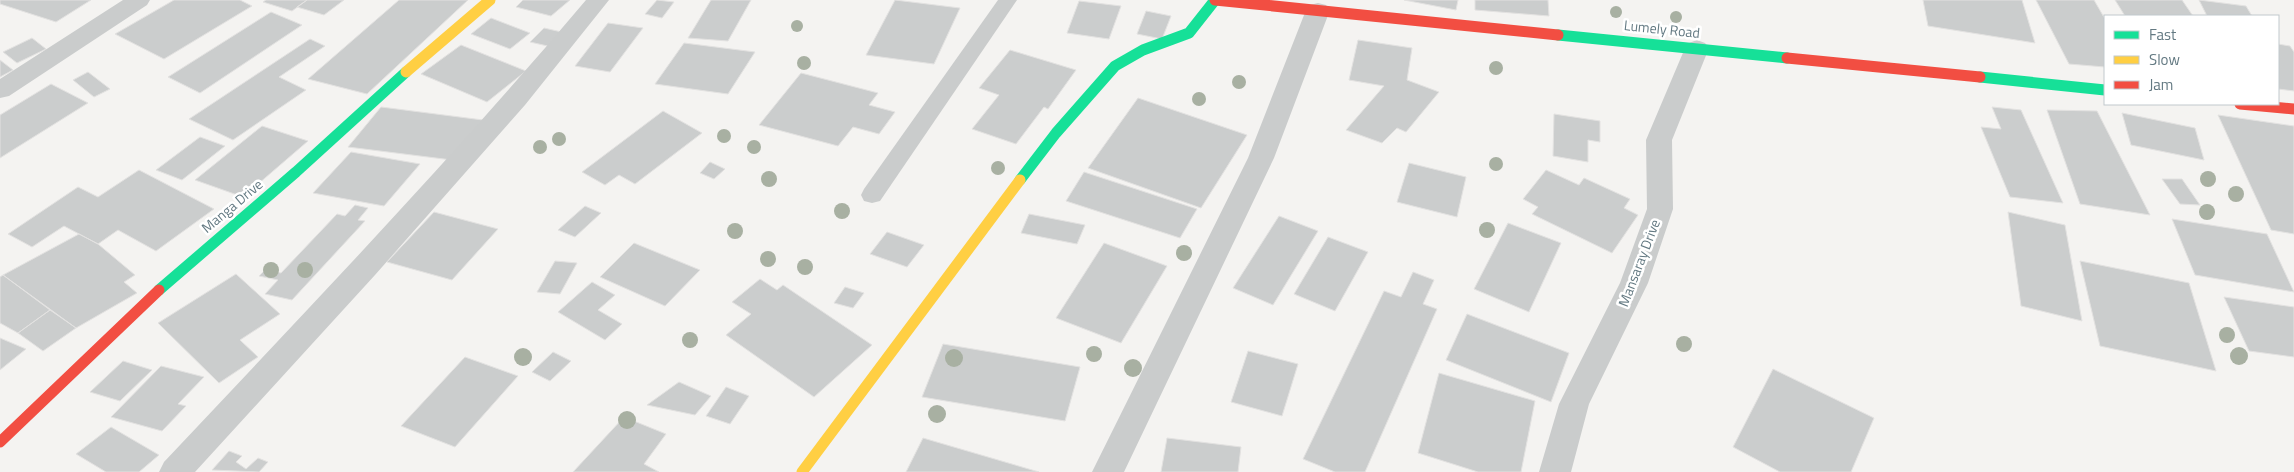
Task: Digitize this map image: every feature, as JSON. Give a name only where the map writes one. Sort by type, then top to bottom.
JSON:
[{"type":"street","points":[[0,90],[139,0]]},
{"type":"street","name":"Manga Drive","points":[[0,442],[57,386],[184,268],[296,172],[381,94],[490,0]]},
{"type":"street","points":[[175,472],[365,267],[496,121],[598,0]]},
{"type":"street","points":[[802,472],[1056,133],[1115,66],[1143,50],[1189,33],[1215,0]]},
{"type":"street","name":"Lumely Road","points":[[1215,0],[2104,90]]},
{"type":"street","points":[[1108,472],[1262,158],[1318,10]]},
{"type":"street","name":"Mansaray Drive","points":[[1555,472],[1574,404],[1634,283],[1660,209],[1659,140],[1697,48]]},
{"type":"street","points":[[2251,105],[2294,109]]},
{"type":"lane","points":[[872,195],[1008,0]]},
{"type":"building","points":[[0,0],[91,0],[56,22],[0,4]]},
{"type":"building","points":[[174,0],[240,0],[252,6],[164,59],[115,34]]},
{"type":"building","points":[[266,0],[307,0],[292,11],[263,2]]},
{"type":"building","points":[[307,0],[344,0],[324,15],[297,7]]},
{"type":"building","points":[[399,0],[468,0],[367,94],[308,79]]},
{"type":"building","points":[[523,0],[570,0],[551,16],[516,7]]},
{"type":"building","points":[[657,0],[674,2],[662,18],[645,14]]},
{"type":"building","points":[[711,0],[751,0],[728,41],[688,38]]},
{"type":"building","points":[[895,0],[960,8],[934,64],[866,55]]},
{"type":"building","points":[[1404,0],[1458,0],[1456,10]]},
{"type":"building","points":[[1475,0],[1548,0],[1549,16],[1475,10]]},
{"type":"building","points":[[1923,0],[2022,0],[2035,43],[1928,26]]},
{"type":"building","points":[[2036,0],[2094,0],[2104,17],[2104,67],[2069,64]]},
{"type":"building","points":[[2115,0],[2182,0],[2192,15],[2124,15]]},
{"type":"building","points":[[2199,0],[2246,6],[2251,15],[2206,15]]},
{"type":"building","points":[[1079,1],[1121,6],[1109,39],[1067,33]]},
{"type":"building","points":[[1146,11],[1171,16],[1162,39],[1137,34]]},
{"type":"building","points":[[271,12],[302,25],[200,93],[168,77]]},
{"type":"building","points":[[491,18],[530,33],[510,49],[471,34]]},
{"type":"building","points":[[608,23],[643,28],[610,72],[575,66]]},
{"type":"building","points":[[544,28],[566,33],[552,47],[530,42]]},
{"type":"building","points":[[32,38],[46,49],[17,63],[3,52]]},
{"type":"building","points":[[310,39],[325,46],[279,77],[306,90],[233,140],[189,119]]},
{"type":"building","points":[[1358,40],[1412,48],[1407,80],[1439,92],[1406,132],[1397,128],[1382,143],[1346,130],[1384,86],[1349,80]]},
{"type":"building","points":[[684,43],[755,52],[728,94],[655,84]]},
{"type":"building","points":[[2279,44],[2290,46],[2294,52],[2294,91],[2279,89]]},
{"type":"building","points":[[461,45],[526,71],[487,102],[421,74]]},
{"type":"building","points":[[1010,50],[1076,70],[1048,109],[1044,107],[1016,144],[972,129],[999,95],[979,88]]},
{"type":"building","points":[[0,60],[13,70],[0,77]]},
{"type":"building","points":[[88,72],[110,89],[94,97],[73,80]]},
{"type":"building","points":[[801,73],[878,93],[869,105],[895,112],[879,134],[853,127],[838,146],[759,125]]},
{"type":"building","points":[[51,84],[88,103],[0,158],[0,115]]},
{"type":"building","points":[[1138,98],[1247,135],[1201,208],[1088,168]]},
{"type":"building","points":[[381,107],[483,120],[452,160],[348,147]]},
{"type":"building","points":[[1992,107],[2021,110],[2063,203],[2010,197],[1981,127],[2001,129]]},
{"type":"building","points":[[2047,110],[2097,111],[2150,215],[2080,204]]},
{"type":"building","points":[[663,111],[702,133],[635,184],[619,175],[605,185],[582,172]]},
{"type":"building","points":[[2122,113],[2195,128],[2204,160],[2131,145]]},
{"type":"building","points":[[1554,114],[1600,121],[1600,142],[1588,140],[1588,162],[1553,156]]},
{"type":"building","points":[[2218,115],[2294,126],[2294,234],[2271,230]]},
{"type":"building","points":[[262,126],[308,141],[243,197],[195,180]]},
{"type":"building","points":[[200,137],[225,146],[182,180],[156,170]]},
{"type":"building","points":[[351,152],[420,164],[384,206],[313,193]]},
{"type":"building","points":[[710,162],[725,169],[714,179],[700,173]]},
{"type":"building","points":[[1409,163],[1466,177],[1457,217],[1397,202]]},
{"type":"building","points":[[139,170],[214,209],[156,251],[118,230],[98,244],[64,226],[32,247],[8,234],[78,187],[98,197]]},
{"type":"building","points":[[1546,170],[1579,185],[1584,178],[1630,199],[1624,208],[1638,215],[1612,253],[1532,214],[1538,207],[1523,199]]},
{"type":"building","points":[[1084,172],[1197,209],[1180,238],[1066,201]]},
{"type":"building","points":[[2162,179],[2182,179],[2200,205],[2180,204]]},
{"type":"building","points":[[355,205],[368,208],[358,220],[365,221],[292,300],[265,294],[278,280],[259,276],[265,270],[281,273],[337,214],[345,216]]},
{"type":"building","points":[[585,206],[601,213],[575,237],[558,230]]},
{"type":"building","points":[[434,212],[498,229],[452,280],[387,262]]},
{"type":"building","points":[[2008,212],[2065,225],[2082,321],[2021,306]]},
{"type":"building","points":[[1029,214],[1085,225],[1077,244],[1021,233]]},
{"type":"building","points":[[1279,216],[1318,231],[1273,305],[1233,288]]},
{"type":"building","points":[[2172,219],[2267,234],[2294,292],[2195,275]]},
{"type":"building","points":[[1508,223],[1561,243],[1529,312],[1474,289]]},
{"type":"building","points":[[887,232],[924,245],[907,267],[870,254]]},
{"type":"building","points":[[79,234],[98,244],[135,275],[124,282],[137,293],[76,328],[3,275]]},
{"type":"building","points":[[1328,237],[1368,252],[1335,311],[1294,294]]},
{"type":"building","points":[[634,243],[700,270],[665,306],[600,277]]},
{"type":"building","points":[[1104,243],[1167,266],[1121,343],[1056,318]]},
{"type":"building","points":[[555,261],[577,263],[560,294],[537,292]]},
{"type":"building","points":[[2080,261],[2189,283],[2216,371],[2100,346]]},
{"type":"building","points":[[1413,272],[1434,280],[1423,304],[1437,309],[1365,472],[1335,472],[1303,459],[1384,291],[1401,297]]},
{"type":"building","points":[[236,274],[280,314],[240,340],[258,357],[219,383],[158,323]]},
{"type":"building","points":[[3,275],[50,310],[18,333],[0,323],[0,277]]},
{"type":"building","points":[[760,279],[777,290],[783,285],[872,345],[814,397],[726,335],[751,314],[732,302]]},
{"type":"building","points":[[592,282],[615,295],[598,310],[622,324],[605,340],[558,312]]},
{"type":"building","points":[[845,287],[864,293],[853,308],[834,303]]},
{"type":"building","points":[[2224,297],[2294,307],[2294,357],[2249,351]]},
{"type":"building","points":[[50,310],[76,328],[43,351],[18,333]]},
{"type":"building","points":[[1467,314],[1569,353],[1551,402],[1446,360]]},
{"type":"building","points":[[0,338],[26,349],[0,370]]},
{"type":"building","points":[[943,344],[1080,367],[1065,421],[922,397]]},
{"type":"building","points":[[1248,351],[1298,364],[1282,416],[1231,402]]},
{"type":"building","points":[[553,352],[571,361],[550,381],[532,372]]},
{"type":"building","points":[[465,357],[518,376],[455,447],[401,426]]},
{"type":"building","points":[[123,361],[152,370],[120,401],[90,392]]},
{"type":"building","points":[[161,366],[204,377],[178,404],[186,406],[162,431],[111,417]]},
{"type":"building","points":[[1773,369],[1874,418],[1851,472],[1780,472],[1733,447]]},
{"type":"building","points":[[1439,373],[1535,401],[1521,472],[1478,472],[1418,453]]},
{"type":"building","points":[[679,382],[711,396],[695,415],[647,405]]},
{"type":"building","points":[[726,387],[749,396],[730,424],[706,416]]},
{"type":"building","points":[[624,417],[666,434],[644,464],[659,472],[573,472]]},
{"type":"building","points":[[111,427],[159,455],[139,472],[106,472],[76,454]]},
{"type":"building","points":[[923,438],[1039,472],[906,472]]},
{"type":"building","points":[[1167,438],[1241,447],[1238,472],[1161,472]]},
{"type":"building","points":[[229,451],[242,456],[236,462],[246,469],[258,458],[268,462],[259,472],[212,470]]},
{"type":"traffic: fast","points":[[1020,180],[1056,133],[1115,66],[1143,50],[1189,33],[1215,0]]},
{"type":"traffic: fast","points":[[1558,35],[1787,58]]},
{"type":"traffic: fast","points":[[159,290],[296,172],[406,72]]},
{"type":"traffic: fast","points":[[1980,77],[2104,90]]},
{"type":"traffic: slow","points":[[406,72],[490,0]]},
{"type":"traffic: slow","points":[[802,472],[1020,180]]},
{"type":"traffic: jam","points":[[1215,0],[1558,35]]},
{"type":"traffic: jam","points":[[1787,58],[1980,77]]},
{"type":"traffic: jam","points":[[2251,105],[2294,109]]},
{"type":"traffic: jam","points":[[0,442],[159,290]]}]
